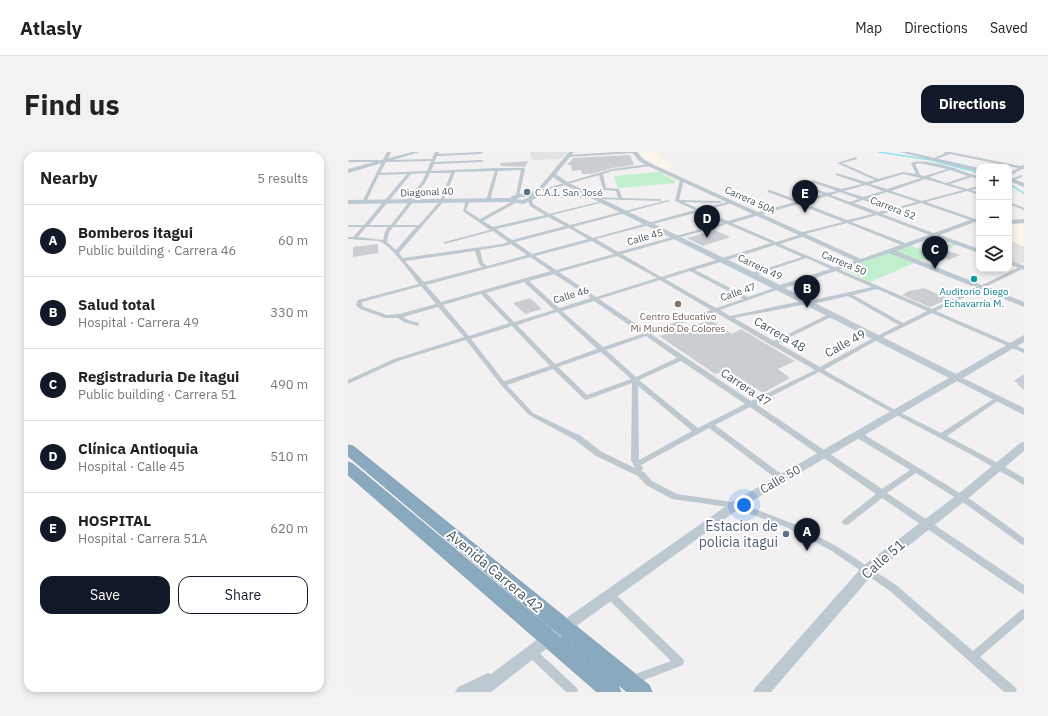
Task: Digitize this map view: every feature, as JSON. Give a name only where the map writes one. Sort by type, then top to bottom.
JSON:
[{"type":"highway","name":"Avenida Carrera 42","points":[[348,449],[556,633],[611,692]]},
{"type":"highway","name":"Avenida Carrera 42","points":[[348,467],[556,633],[635,687]]},
{"type":"street","points":[[364,202],[389,152]]},
{"type":"street","points":[[348,161],[385,160],[410,152]]},
{"type":"street","points":[[348,170],[418,152]]},
{"type":"street","points":[[385,242],[387,232],[424,182],[436,153],[481,152],[483,170]]},
{"type":"street","points":[[531,198],[539,191],[570,154],[634,152]]},
{"type":"street","name":"Carrera 50A","points":[[634,152],[641,160],[681,182],[691,184],[861,261]]},
{"type":"street","points":[[902,152],[976,169]]},
{"type":"street","points":[[944,152],[951,152],[1023,167]]},
{"type":"street","points":[[935,159],[951,152]]},
{"type":"street","points":[[856,158],[840,163],[878,180]]},
{"type":"street","points":[[385,160],[433,162],[482,161]]},
{"type":"street","points":[[348,170],[378,161]]},
{"type":"street","points":[[402,174],[409,161]]},
{"type":"street","points":[[976,177],[918,162],[913,163],[922,177],[976,193]]},
{"type":"street","points":[[539,191],[616,169],[650,165]]},
{"type":"street","points":[[1012,176],[1023,167]]},
{"type":"street","points":[[378,174],[409,174],[497,169],[524,170],[513,199],[480,221]]},
{"type":"street","points":[[488,200],[497,169]]},
{"type":"street","points":[[851,203],[922,177],[949,169]]},
{"type":"street","points":[[396,253],[442,201],[453,172]]},
{"type":"street","points":[[601,173],[604,189],[618,190],[620,199]]},
{"type":"street","name":"Calle 45","points":[[396,316],[903,173],[922,177]]},
{"type":"street","points":[[355,238],[409,174]]},
{"type":"street","name":"Carrera 49","points":[[552,174],[593,198],[779,288],[1024,412]]},
{"type":"street","points":[[837,174],[976,219]]},
{"type":"street","points":[[946,184],[972,176]]},
{"type":"street","points":[[1012,178],[1021,176]]},
{"type":"street","points":[[1012,179],[1024,185]]},
{"type":"street","points":[[813,180],[892,209]]},
{"type":"street","points":[[677,201],[681,182]]},
{"type":"street","name":"Carrera 52","points":[[799,184],[976,250]]},
{"type":"street","name":"Calle 46","points":[[348,382],[396,360],[467,337],[846,222],[976,188]]},
{"type":"street","points":[[769,191],[906,245]]},
{"type":"street","points":[[531,198],[539,195],[668,201],[731,202]]},
{"type":"street","name":"Diagonal 40","points":[[348,202],[385,203],[531,198]]},
{"type":"street","name":"Carrera 48","points":[[531,198],[531,205],[549,216],[592,239],[772,344],[894,412],[999,466],[1024,482]]},
{"type":"street","name":"Carrera 47","points":[[468,200],[464,210],[1024,590]]},
{"type":"street","points":[[402,260],[504,245],[569,226],[668,201]]},
{"type":"street","name":"Carrera 50","points":[[677,201],[1024,351]]},
{"type":"street","points":[[446,243],[492,229],[602,202]]},
{"type":"street","points":[[711,202],[718,206]]},
{"type":"street","points":[[417,324],[396,316],[388,317],[362,308],[359,305],[360,301],[731,202]]},
{"type":"street","points":[[1012,202],[1024,209]]},
{"type":"street","points":[[1012,208],[1018,206]]},
{"type":"street","name":"Calle 47","points":[[503,384],[976,221]]},
{"type":"street","points":[[1012,222],[1024,221]]},
{"type":"street","points":[[348,226],[420,226]]},
{"type":"street","points":[[365,238],[387,232]]},
{"type":"street","points":[[348,238],[377,239],[385,242],[467,337],[503,384],[531,414],[578,438],[600,454],[641,474],[650,483],[675,497],[736,505],[791,526],[836,549],[893,588],[1012,692]]},
{"type":"street","points":[[477,249],[481,264],[486,267]]},
{"type":"street","points":[[890,251],[1024,305]]},
{"type":"street","points":[[751,275],[805,257]]},
{"type":"street","points":[[1012,263],[1023,267]]},
{"type":"street","name":"Calle 49","points":[[637,464],[697,431],[819,370],[877,338],[1023,267]]},
{"type":"street","points":[[691,270],[747,299]]},
{"type":"street","points":[[525,280],[635,380],[697,431]]},
{"type":"street","points":[[728,318],[876,288]]},
{"type":"street","points":[[482,292],[586,398],[635,380],[682,358]]},
{"type":"street","points":[[848,294],[903,325]]},
{"type":"street","points":[[772,344],[831,315]]},
{"type":"street","name":"Calle 50","points":[[504,672],[556,633],[736,505],[823,453],[1024,338]]},
{"type":"street","points":[[635,380],[635,452],[637,464],[641,474]]},
{"type":"street","points":[[942,436],[997,399]]},
{"type":"street","points":[[710,425],[782,478]]},
{"type":"street","points":[[856,434],[961,498],[1024,542]]},
{"type":"street","name":"Calle 51","points":[[761,692],[868,570],[926,523],[961,498],[1024,445]]},
{"type":"street","points":[[846,522],[882,493],[915,470]]},
{"type":"street","points":[[610,595],[679,662],[635,687]]},
{"type":"street","points":[[972,658],[1024,613]]},
{"type":"street","points":[[531,652],[573,692]]},
{"type":"street","points":[[463,692],[504,672]]},
{"type":"street","points":[[479,692],[504,672]]},
{"type":"shaded area","points":[[530,152],[568,152],[560,159],[532,160]]},
{"type":"shaded area","points":[[639,152],[657,152],[659,154],[657,155],[673,166],[663,169],[643,157]]},
{"type":"shaded area","points":[[1012,224],[1024,224],[1024,247],[1012,241]]},
{"type":"shaded area","points":[[1012,241],[1024,247],[1024,262],[1020,264],[1012,261]]},
{"type":"green space","points":[[659,172],[675,181],[675,183],[618,188],[614,176]]},
{"type":"green space","points":[[953,243],[959,244],[870,282],[843,269],[910,245],[930,253]]},
{"type":"building","points":[[630,155],[634,165],[612,168],[591,174],[582,174],[581,170],[572,171],[571,165],[567,165],[573,158]]},
{"type":"building","points":[[528,161],[525,167],[501,166],[500,163]]},
{"type":"building","points":[[714,230],[730,237],[703,246],[687,238]]},
{"type":"building","points":[[378,244],[378,253],[353,257],[353,247]]},
{"type":"building","points":[[948,251],[960,255],[949,260],[937,255]]},
{"type":"building","points":[[924,288],[949,299],[930,307],[902,295],[909,291]]},
{"type":"building","points":[[530,298],[542,309],[525,314],[513,303]]},
{"type":"building","points":[[711,320],[732,334],[741,329],[795,361],[778,369],[790,378],[763,393],[728,371],[715,374],[659,336]]},
{"type":"building","points":[[1024,374],[1024,390],[1014,381]]},
{"type":"waterway","points":[[879,152],[931,160],[976,172]]},
{"type":"waterway","points":[[1012,186],[1024,193]]},
{"type":"place","name":"C.A.I. San José","points":[[527,192]]},
{"type":"place","name":"HOSPITAL","points":[[805,213]]},
{"type":"place","name":"Clínica Antioquia","points":[[707,238]]},
{"type":"place","name":"Registraduria De itagui","points":[[935,269]]},
{"type":"place","name":"Auditorio Diego Echavarría M.","points":[[974,279]]},
{"type":"place","name":"Centro Educativo Mi Mundo De Colores","points":[[678,304]]},
{"type":"place","name":"Salud total","points":[[807,308]]},
{"type":"place","name":"Estacion de policia itagui","points":[[786,534]]},
{"type":"place","name":"Bomberos itagui","points":[[807,551]]}]
